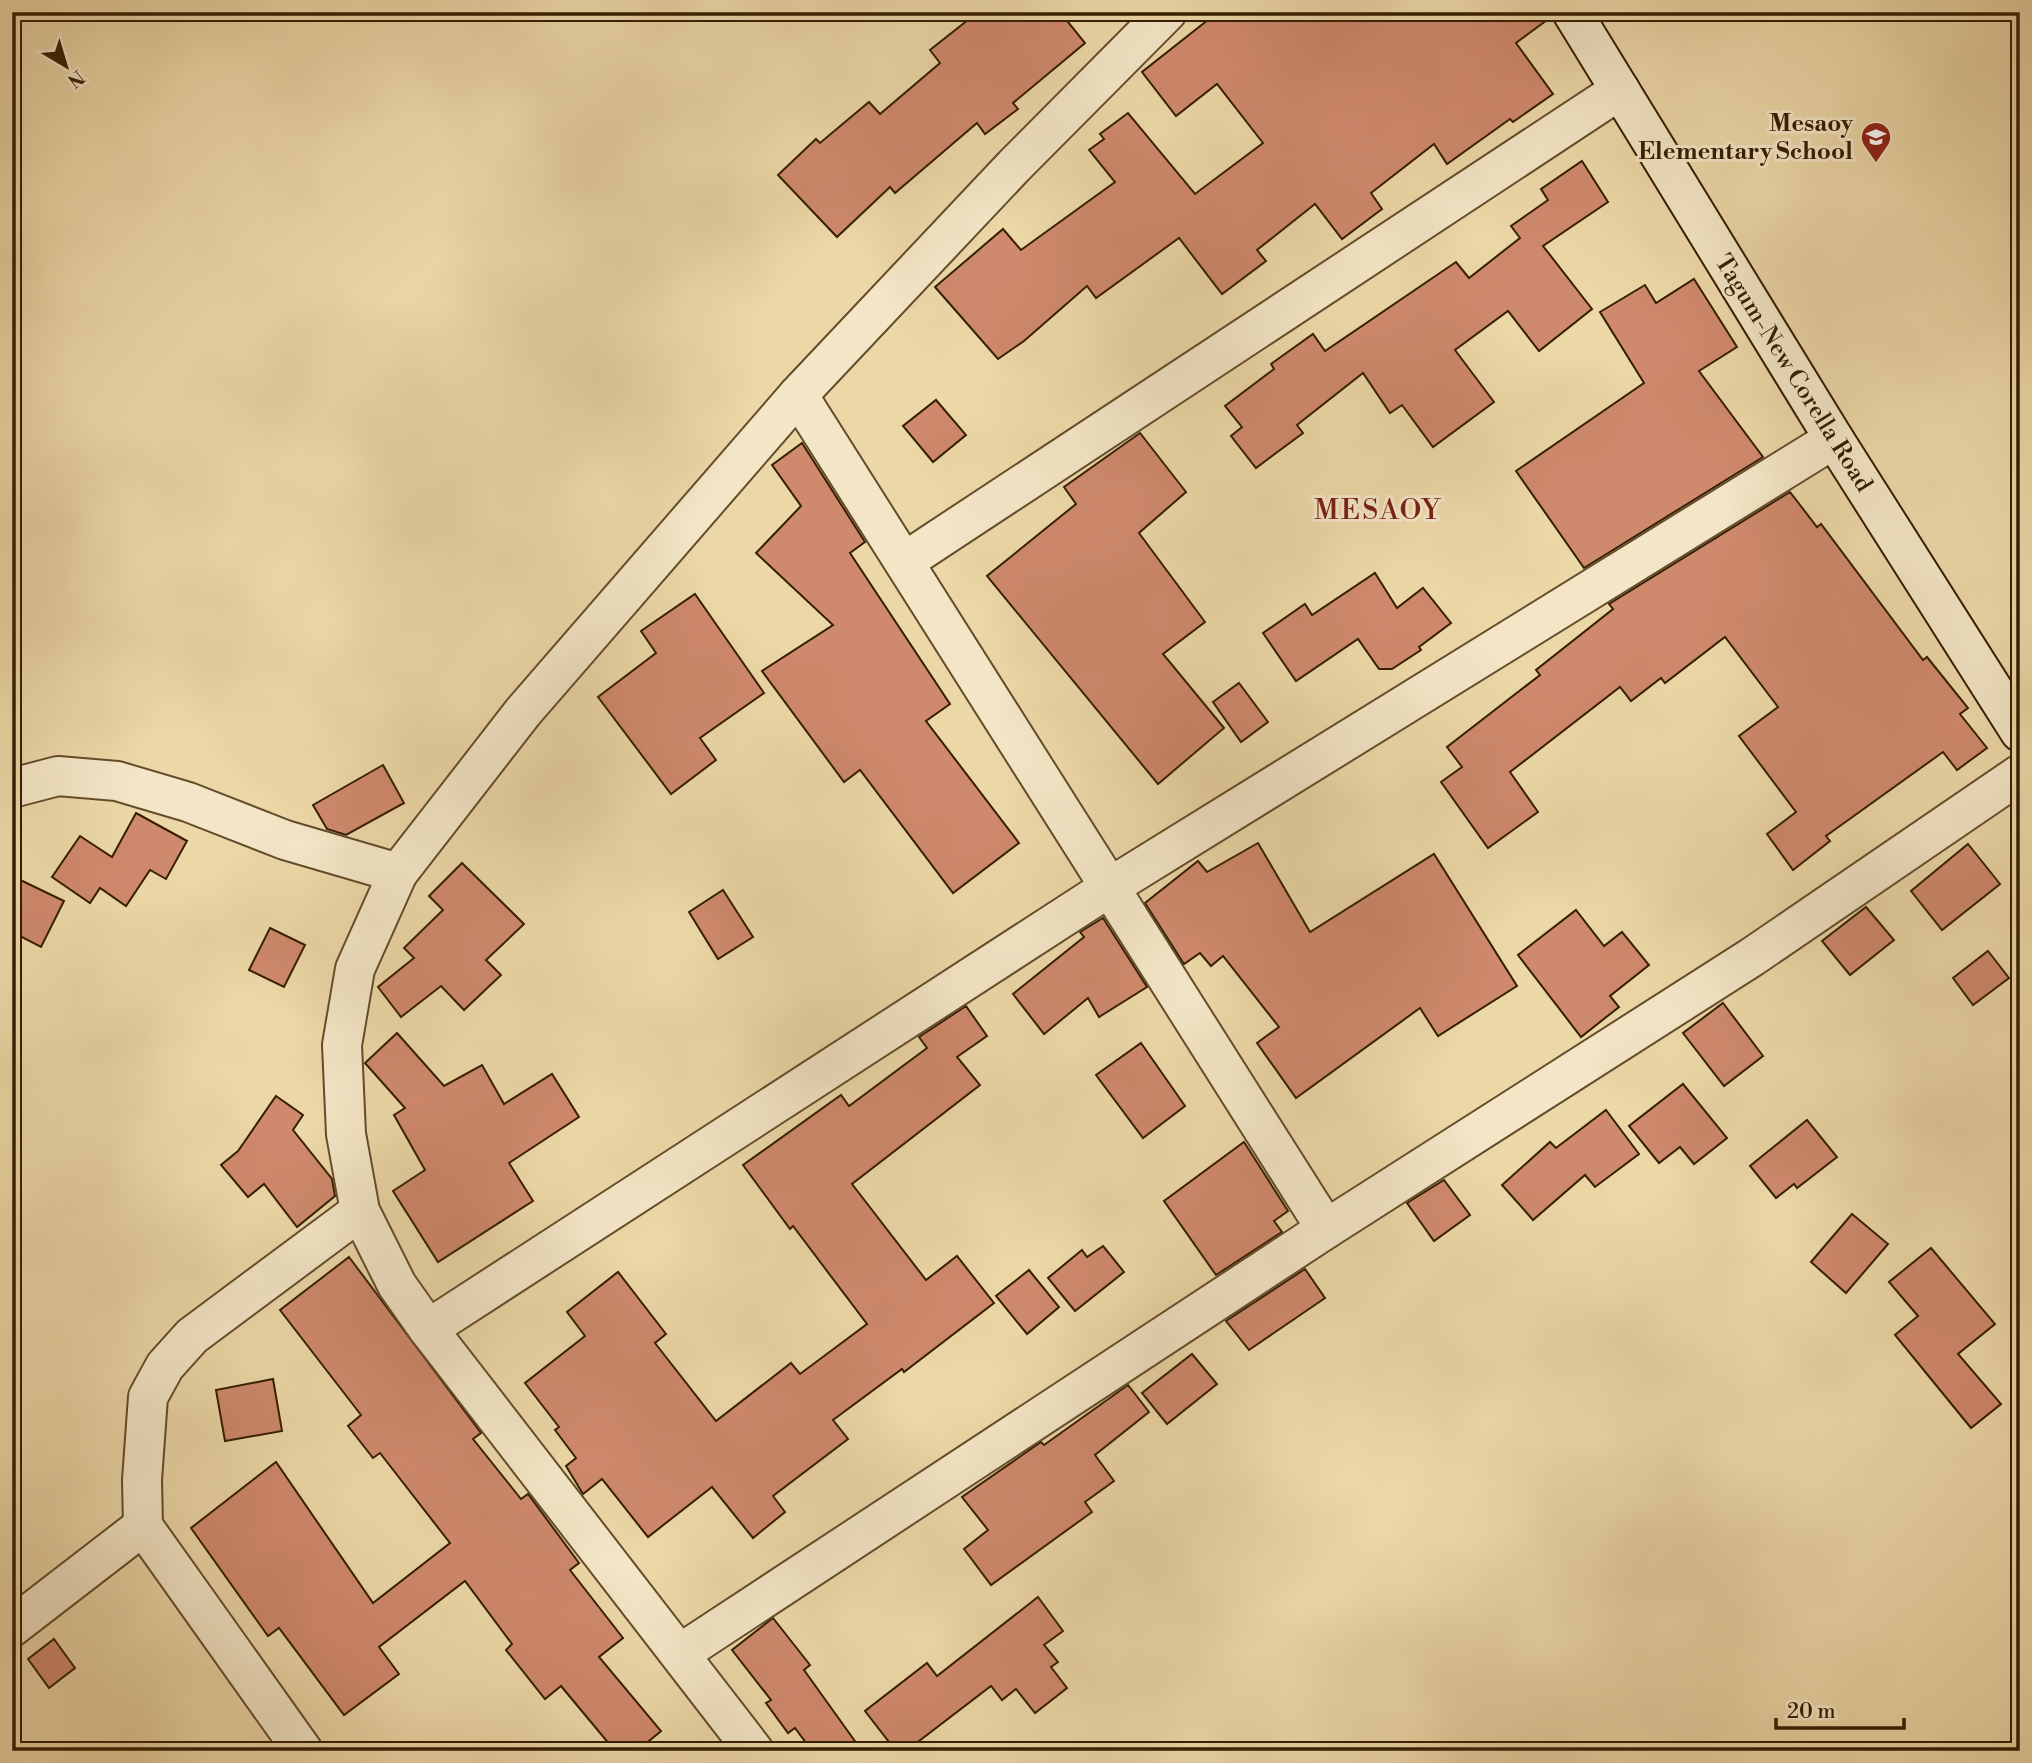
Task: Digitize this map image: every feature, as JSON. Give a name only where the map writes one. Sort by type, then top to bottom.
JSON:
[{"type":"street","points":[[754,1751],[681,1653],[428,1329],[397,1285],[360,1211],[346,1134],[342,1045],[355,969],[398,873],[523,712],[798,395],[1014,166],[1167,12]]},
{"type":"street","name":"Tagum-New Corella Road","points":[[1573,12],[1834,439],[2020,732]]},
{"type":"street","points":[[904,562],[1620,90]]},
{"type":"street","points":[[798,395],[1326,1229]]},
{"type":"street","points":[[428,1329],[1110,887],[1834,439]]},
{"type":"street","points":[[681,1653],[1326,1229],[1752,957],[2020,774]]},
{"type":"street","points":[[12,788],[58,776],[117,780],[188,802],[285,840],[398,873]]},
{"type":"street","points":[[303,1751],[143,1526],[142,1480],[148,1397],[165,1366],[192,1336],[360,1211]]},
{"type":"street","points":[[12,1627],[143,1526]]},
{"type":"building","points":[[978,12],[1060,12],[1085,43],[1013,103],[1018,109],[985,134],[977,123],[895,193],[890,187],[837,237],[778,175],[816,139],[820,143],[869,102],[880,114],[940,63],[930,50]]},
{"type":"building","points":[[1218,12],[1550,12],[1551,17],[1516,43],[1553,94],[1513,122],[1510,119],[1447,164],[1434,144],[1371,193],[1382,209],[1342,239],[1315,204],[1257,250],[1266,261],[1222,294],[1179,238],[1096,298],[1087,286],[1024,341],[998,359],[935,287],[1003,229],[1021,250],[1115,182],[1089,150],[1104,139],[1100,134],[1128,113],[1195,194],[1263,143],[1217,84],[1176,116],[1142,72]]},
{"type":"building","points":[[1582,161],[1608,202],[1543,246],[1592,309],[1539,351],[1508,311],[1455,350],[1494,402],[1433,447],[1402,405],[1390,413],[1363,373],[1297,425],[1303,433],[1256,468],[1231,436],[1242,427],[1225,406],[1274,369],[1271,364],[1313,334],[1325,351],[1456,262],[1469,278],[1520,238],[1511,226],[1548,200],[1541,189]]},
{"type":"building","points":[[1694,279],[1737,347],[1699,371],[1763,457],[1584,568],[1516,471],[1644,383],[1600,312],[1645,285],[1656,303]]},
{"type":"building","points":[[936,400],[966,435],[933,462],[903,426]]},
{"type":"building","points":[[1140,433],[1186,492],[1139,533],[1205,622],[1163,654],[1224,728],[1158,784],[987,576],[1076,504],[1064,487]]},
{"type":"building","points":[[802,443],[865,542],[850,553],[950,704],[926,721],[1019,843],[953,893],[860,770],[844,782],[762,671],[833,625],[756,553],[801,506],[772,465]]},
{"type":"building","points":[[1790,492],[1817,527],[1821,524],[1923,660],[1927,657],[1968,708],[1960,714],[1987,748],[1957,770],[1943,752],[1826,836],[1830,841],[1793,870],[1767,834],[1796,812],[1739,736],[1778,707],[1725,637],[1665,683],[1661,678],[1631,701],[1620,687],[1510,772],[1538,812],[1488,848],[1441,782],[1462,767],[1447,747],[1540,675],[1536,670],[1613,609],[1609,604]]},
{"type":"building","points":[[1375,573],[1397,608],[1423,588],[1451,623],[1419,647],[1421,650],[1392,669],[1379,669],[1358,639],[1296,681],[1263,633],[1305,604],[1312,615]]},
{"type":"building","points":[[695,594],[764,693],[700,738],[716,760],[671,794],[598,697],[656,653],[641,631]]},
{"type":"building","points":[[1239,683],[1268,722],[1241,742],[1213,702]]},
{"type":"building","points":[[383,765],[404,803],[346,835],[327,829],[313,805]]},
{"type":"building","points":[[136,813],[187,841],[166,879],[150,870],[126,906],[100,888],[90,903],[52,877],[80,836],[112,857]]},
{"type":"building","points":[[1258,843],[1310,932],[1434,854],[1517,986],[1438,1036],[1420,1008],[1296,1098],[1257,1043],[1279,1027],[1223,956],[1211,966],[1200,953],[1184,964],[1145,903],[1198,861],[1207,872]]},
{"type":"building","points":[[1968,844],[2000,884],[1942,930],[1911,891]]},
{"type":"building","points":[[462,863],[524,924],[486,960],[501,975],[464,1010],[441,986],[401,1017],[378,987],[414,958],[404,948],[443,910],[429,896]]},
{"type":"building","points":[[12,876],[64,901],[41,947],[12,932]]},
{"type":"building","points":[[723,890],[753,937],[718,959],[689,912]]},
{"type":"building","points":[[1866,907],[1894,940],[1850,975],[1822,941]]},
{"type":"building","points":[[1576,910],[1604,946],[1622,932],[1649,965],[1610,996],[1619,1007],[1581,1037],[1518,955]]},
{"type":"building","points":[[1103,918],[1147,987],[1099,1017],[1088,998],[1044,1034],[1013,994],[1084,937],[1080,932]]},
{"type":"building","points":[[270,928],[305,945],[284,987],[249,970]]},
{"type":"building","points":[[1988,951],[2009,978],[1973,1005],[1953,978]]},
{"type":"building","points":[[1723,1003],[1763,1056],[1724,1086],[1683,1033]]},
{"type":"building","points":[[966,1006],[987,1036],[957,1057],[980,1085],[852,1184],[926,1280],[957,1256],[994,1303],[904,1372],[902,1369],[833,1420],[848,1439],[773,1496],[785,1512],[753,1538],[712,1487],[648,1537],[602,1479],[583,1494],[566,1466],[576,1458],[555,1430],[559,1427],[525,1383],[585,1336],[567,1312],[618,1272],[666,1334],[655,1343],[716,1421],[791,1363],[800,1374],[867,1324],[793,1226],[790,1229],[743,1165],[841,1095],[849,1106],[927,1048],[919,1037]]},
{"type":"building","points":[[397,1033],[444,1086],[482,1065],[504,1104],[552,1074],[579,1117],[509,1163],[533,1201],[438,1262],[393,1191],[425,1170],[394,1115],[405,1108],[365,1063]]},
{"type":"building","points":[[1141,1043],[1185,1106],[1143,1138],[1096,1075]]},
{"type":"building","points":[[1683,1084],[1727,1138],[1694,1164],[1680,1147],[1659,1163],[1629,1126]]},
{"type":"building","points":[[276,1096],[303,1115],[293,1130],[332,1179],[335,1196],[297,1227],[264,1184],[248,1197],[221,1165],[238,1151]]},
{"type":"building","points":[[1606,1110],[1639,1154],[1595,1187],[1585,1175],[1533,1220],[1502,1185],[1550,1142],[1556,1148]]},
{"type":"building","points":[[1807,1120],[1837,1157],[1797,1188],[1794,1184],[1776,1198],[1750,1166]]},
{"type":"building","points":[[1244,1142],[1288,1211],[1274,1221],[1282,1232],[1216,1275],[1164,1201]]},
{"type":"building","points":[[1444,1180],[1470,1215],[1434,1241],[1407,1203]]},
{"type":"building","points":[[1852,1214],[1888,1244],[1846,1293],[1811,1262]]},
{"type":"building","points":[[1103,1246],[1124,1272],[1075,1311],[1048,1278],[1082,1250],[1087,1257]]},
{"type":"building","points":[[1931,1248],[1995,1324],[1958,1354],[2001,1404],[1971,1428],[1895,1335],[1918,1316],[1889,1282]]},
{"type":"building","points":[[349,1257],[481,1433],[473,1439],[521,1499],[528,1494],[579,1563],[570,1570],[623,1638],[599,1657],[661,1731],[637,1751],[615,1751],[561,1686],[545,1699],[506,1650],[512,1644],[465,1581],[379,1647],[399,1674],[344,1715],[279,1628],[268,1636],[191,1528],[276,1462],[373,1603],[450,1543],[380,1453],[373,1458],[348,1426],[361,1415],[280,1310]]},
{"type":"building","points":[[1305,1269],[1325,1298],[1249,1350],[1226,1321]]},
{"type":"building","points":[[1029,1270],[1059,1307],[1027,1334],[996,1296]]},
{"type":"building","points":[[1192,1354],[1217,1384],[1167,1424],[1142,1393]]},
{"type":"building","points":[[273,1379],[282,1431],[225,1441],[216,1390]]},
{"type":"building","points":[[1128,1385],[1149,1412],[1095,1455],[1114,1481],[1085,1502],[1092,1512],[991,1585],[964,1549],[988,1530],[962,1497],[1041,1442],[1044,1445]]},
{"type":"building","points":[[1038,1597],[1063,1631],[1044,1645],[1058,1662],[1051,1667],[1067,1688],[1035,1713],[1016,1689],[1002,1700],[991,1686],[906,1751],[896,1751],[865,1711],[927,1663],[937,1676]]},
{"type":"building","points":[[773,1618],[810,1665],[804,1670],[862,1751],[812,1751],[795,1728],[788,1733],[766,1703],[771,1700],[732,1650]]},
{"type":"building","points":[[54,1639],[75,1668],[49,1688],[28,1659]]},
{"type":"place","name":"Mesaoy Elementary School","points":[[1876,164]]},
{"type":"district","name":"MESAOY","points":[[1378,509]]}]
